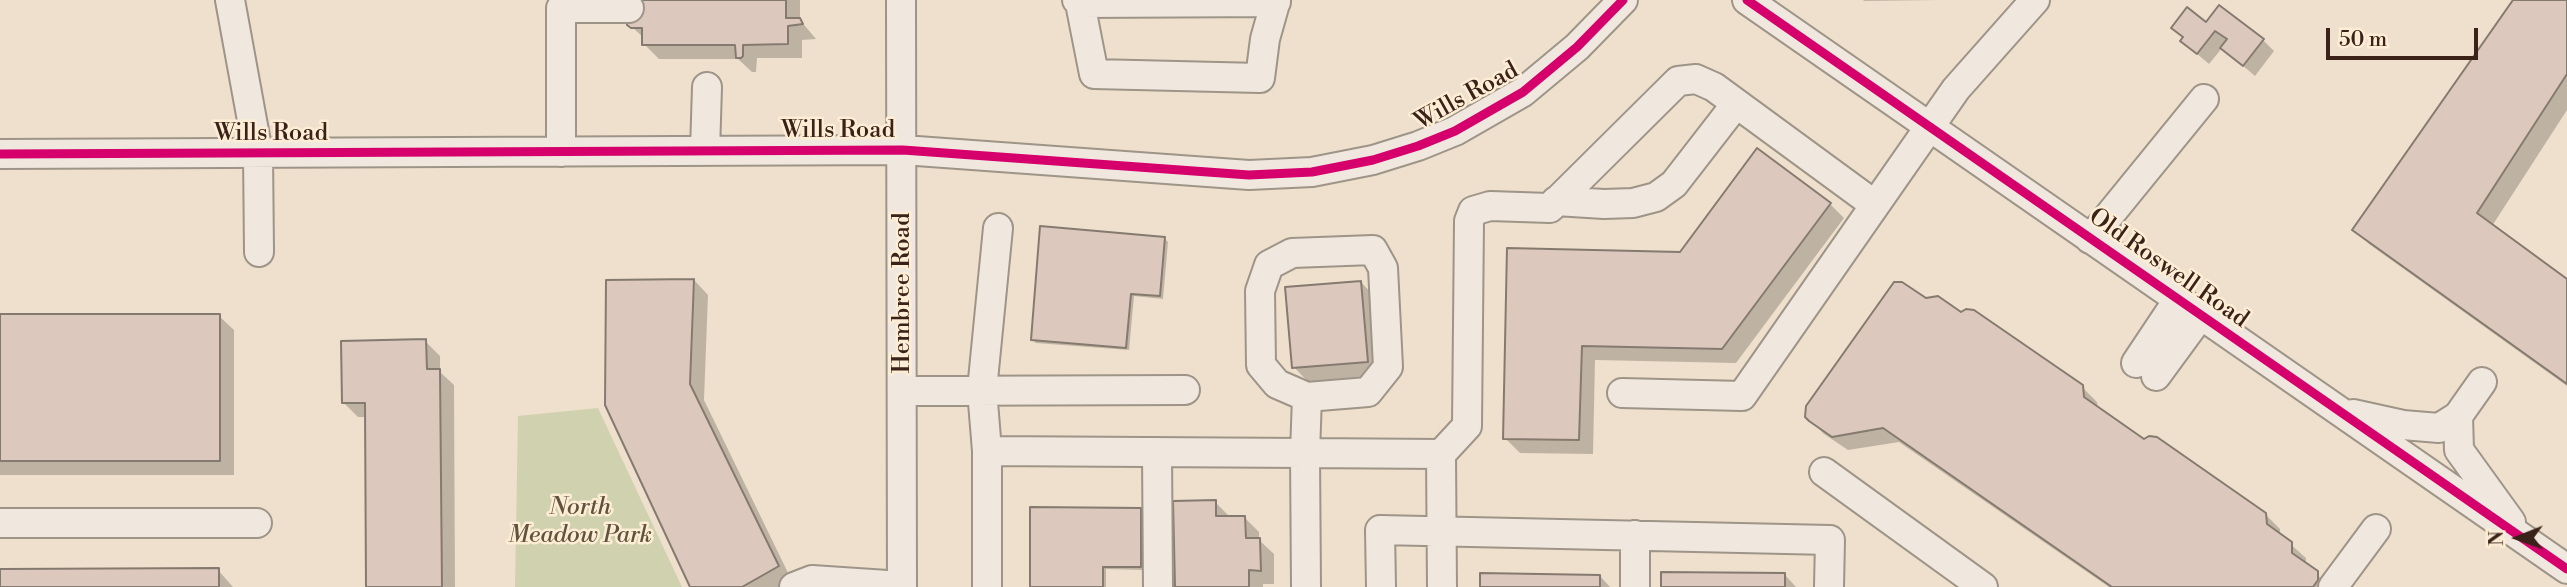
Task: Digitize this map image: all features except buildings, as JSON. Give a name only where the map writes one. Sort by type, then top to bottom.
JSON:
[{"type":"street","points":[[230,0],[258,153],[259,252]]},
{"type":"street","name":"Hembree Road","points":[[901,0],[902,587]]},
{"type":"street","name":"Wills Road","points":[[0,154],[903,150],[1249,175],[1312,172],[1373,160],[1455,131],[1523,92],[1577,47],[1623,0]]},
{"type":"street","name":"Old Roswell Road","points":[[1746,0],[2567,569]]},
{"type":"street","points":[[1622,394],[1742,396],[1956,89],[2035,0]]},
{"type":"street","points":[[1078,1],[1276,1],[1265,39],[1260,78],[1094,74],[1078,1]]},
{"type":"street","points":[[561,152],[561,4],[629,8]]},
{"type":"street","points":[[1442,587],[1441,454],[1466,426],[1469,221],[1473,211],[1490,206],[1550,208],[1678,80],[1696,79],[1714,88],[1875,205]]},
{"type":"street","points":[[705,151],[707,87]]},
{"type":"street","points":[[2090,239],[2204,99]]},
{"type":"street","points":[[1556,201],[1614,204],[1633,203],[1656,197],[1674,184],[1736,104]]},
{"type":"street","points":[[987,587],[987,451],[982,390],[998,228]]},
{"type":"street","points":[[1373,250],[1383,268],[1388,367],[1368,392],[1307,397],[1277,384],[1261,365],[1260,291],[1269,265],[1292,253],[1373,250]]},
{"type":"street","points":[[2146,370],[2189,308]]},
{"type":"street","points":[[2339,411],[2403,425],[2439,428],[2458,416],[2482,382]]},
{"type":"street","points":[[902,391],[1185,390]]},
{"type":"street","points":[[1306,587],[1307,397]]},
{"type":"street","points":[[2458,416],[2459,450],[2523,539]]},
{"type":"street","points":[[987,451],[1441,454]]},
{"type":"street","points":[[1157,452],[1158,587]]},
{"type":"street","points":[[1824,472],[1983,587]]},
{"type":"street","points":[[0,523],[257,523]]},
{"type":"street","points":[[2333,587],[2376,529]]},
{"type":"street","points":[[1381,587],[1380,530],[1830,540],[1829,587]]},
{"type":"street","points":[[1635,535],[1635,587]]},
{"type":"street","points":[[794,587],[811,580],[902,587]]},
{"type":"green space","name":"North Meadow Park","points":[[598,408],[682,587],[515,587],[518,416]]},
{"type":"cycle path","points":[[0,154],[903,150],[1249,175],[1312,172],[1373,160],[1455,131],[1523,92],[1577,47],[1623,0]]},
{"type":"cycle path","points":[[1747,0],[2567,569]]}]
